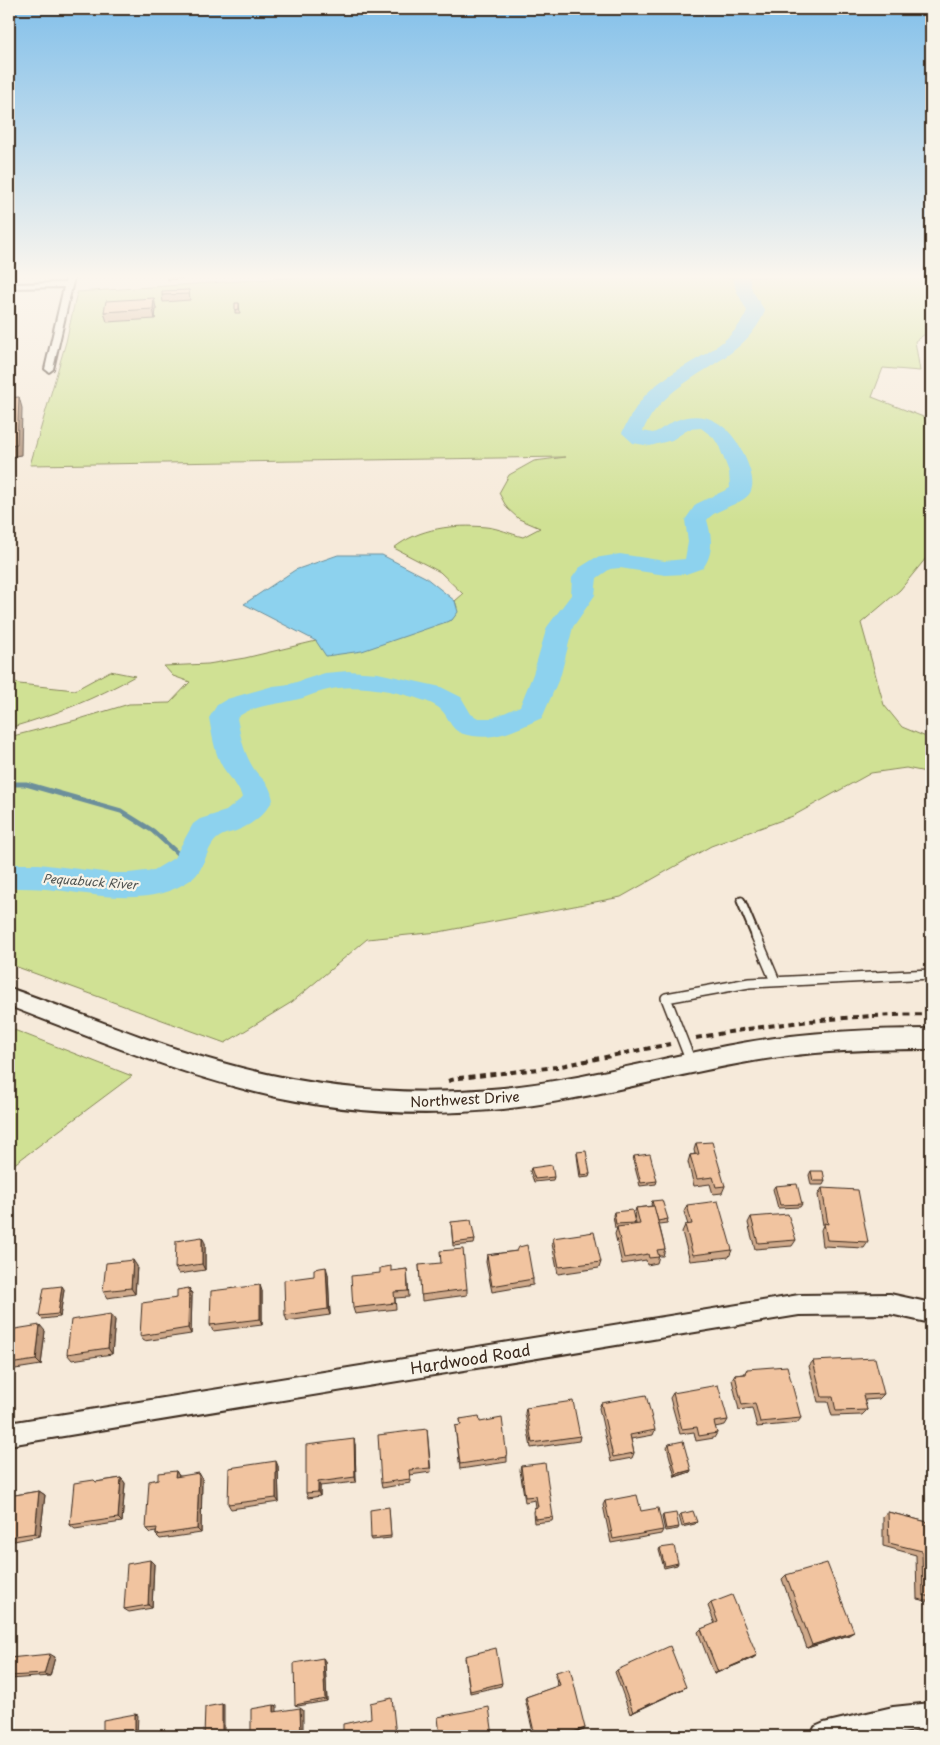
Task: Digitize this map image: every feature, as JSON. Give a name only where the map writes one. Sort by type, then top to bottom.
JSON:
[{"type":"main road","name":"Northwest Drive","points":[[9,996],[219,1073],[320,1095],[423,1103],[530,1096],[584,1087],[744,1052],[832,1042],[896,1038],[931,1039]]},
{"type":"street","points":[[49,368],[51,358]]},
{"type":"street","name":"Hardwood Road","points":[[9,1434],[800,1305],[890,1304],[931,1313]]},
{"type":"street","points":[[824,1736],[894,1720],[931,1716]]},
{"type":"lane","points":[[741,901],[775,981]]},
{"type":"lane","points":[[692,1064],[666,998],[749,982],[931,974]]},
{"type":"green space","points":[[61,358],[918,358],[920,371],[883,368],[872,397],[931,420],[931,552],[900,590],[861,623],[884,705],[902,727],[931,739],[931,773],[906,768],[871,773],[793,816],[711,846],[621,897],[439,932],[367,939],[292,1002],[225,1043],[9,964],[9,737],[129,704],[170,703],[190,682],[173,676],[164,666],[208,664],[245,658],[316,641],[417,630],[452,620],[457,607],[455,601],[463,594],[440,572],[394,548],[414,536],[449,527],[474,526],[491,528],[523,537],[540,528],[519,519],[507,508],[499,493],[509,475],[534,461],[566,457],[30,465]]},
{"type":"green space","points":[[110,671],[135,676],[74,706],[9,728],[9,680],[19,684],[75,690]]},
{"type":"green space","points":[[9,1028],[132,1076],[9,1168]]},
{"type":"water","points":[[338,555],[382,555],[425,577],[455,601],[458,612],[452,620],[362,651],[326,656],[316,641],[244,604],[295,570]]},
{"type":"building","points":[[19,397],[17,444],[9,445],[9,398]]},
{"type":"building","points":[[712,1142],[725,1186],[716,1187],[713,1177],[697,1179],[690,1155],[699,1154],[696,1143]]},
{"type":"building","points":[[586,1151],[590,1174],[581,1175],[577,1152]]},
{"type":"building","points":[[650,1154],[657,1181],[641,1183],[634,1156]]},
{"type":"building","points":[[552,1165],[554,1177],[535,1179],[531,1168]]},
{"type":"building","points":[[811,1171],[823,1171],[825,1181],[813,1181]]},
{"type":"building","points":[[797,1184],[802,1204],[780,1205],[775,1186]]},
{"type":"building","points":[[822,1188],[858,1190],[868,1242],[827,1240],[824,1223],[828,1224]]},
{"type":"building","points":[[662,1200],[668,1219],[658,1221],[652,1201]]},
{"type":"building","points":[[718,1201],[732,1250],[693,1255],[685,1225],[692,1224],[687,1205]]},
{"type":"building","points":[[654,1206],[665,1249],[657,1250],[659,1257],[649,1258],[648,1254],[624,1258],[617,1227],[640,1224],[636,1208]]},
{"type":"building","points":[[632,1210],[635,1223],[616,1224],[614,1212]]},
{"type":"building","points":[[788,1214],[796,1240],[758,1243],[751,1217]]},
{"type":"building","points":[[471,1220],[475,1240],[453,1243],[451,1222]]},
{"type":"building","points":[[594,1232],[601,1262],[559,1267],[553,1238]]},
{"type":"building","points":[[202,1237],[202,1264],[175,1268],[176,1241]]},
{"type":"building","points":[[527,1245],[533,1279],[492,1286],[487,1255],[517,1251],[519,1247]]},
{"type":"building","points":[[463,1249],[467,1289],[421,1295],[419,1265],[441,1263],[440,1251]]},
{"type":"building","points":[[133,1260],[131,1288],[103,1291],[106,1263]]},
{"type":"building","points":[[391,1266],[391,1271],[407,1269],[408,1291],[394,1292],[395,1303],[353,1308],[351,1276],[380,1273],[380,1268]]},
{"type":"building","points":[[326,1267],[328,1309],[285,1315],[284,1280],[314,1276],[314,1269]]},
{"type":"building","points":[[260,1285],[260,1319],[210,1325],[211,1291]]},
{"type":"building","points":[[62,1286],[58,1314],[39,1316],[44,1288]]},
{"type":"building","points":[[189,1288],[188,1328],[140,1336],[142,1303],[177,1298],[177,1290]]},
{"type":"building","points":[[111,1314],[108,1348],[67,1354],[71,1320]]},
{"type":"building","points":[[40,1325],[36,1360],[9,1364],[9,1330]]},
{"type":"building","points":[[875,1358],[884,1394],[863,1395],[867,1410],[836,1411],[833,1397],[822,1397],[813,1361]]},
{"type":"building","points":[[787,1366],[801,1418],[760,1422],[755,1403],[742,1405],[735,1375],[746,1374],[747,1369]]},
{"type":"building","points":[[718,1385],[728,1420],[714,1422],[717,1433],[699,1436],[697,1427],[682,1429],[673,1393]]},
{"type":"building","points":[[646,1395],[655,1430],[630,1435],[634,1453],[613,1457],[601,1403]]},
{"type":"building","points":[[573,1401],[580,1436],[532,1443],[526,1408]]},
{"type":"building","points":[[479,1416],[480,1422],[502,1418],[507,1457],[460,1464],[455,1426],[461,1425],[460,1419]]},
{"type":"building","points":[[427,1429],[430,1468],[409,1470],[410,1479],[381,1483],[378,1435]]},
{"type":"building","points":[[354,1439],[355,1477],[318,1482],[318,1492],[306,1493],[306,1445]]},
{"type":"building","points":[[683,1441],[691,1470],[676,1474],[669,1444]]},
{"type":"building","points":[[276,1461],[276,1498],[228,1504],[229,1468]]},
{"type":"building","points":[[545,1463],[553,1517],[535,1519],[534,1508],[538,1507],[536,1496],[525,1497],[521,1466]]},
{"type":"building","points":[[176,1471],[175,1477],[199,1473],[197,1529],[156,1535],[157,1528],[146,1529],[149,1481],[158,1479],[158,1473]]},
{"type":"building","points":[[121,1478],[118,1518],[70,1525],[74,1483]]},
{"type":"building","points":[[39,1491],[35,1533],[9,1537],[9,1496]]},
{"type":"building","points":[[637,1495],[641,1511],[658,1508],[663,1530],[613,1539],[605,1501]]},
{"type":"building","points":[[389,1507],[391,1536],[371,1538],[370,1510]]},
{"type":"building","points":[[693,1511],[697,1522],[684,1525],[681,1514]]},
{"type":"building","points":[[888,1512],[931,1523],[931,1597],[923,1595],[922,1551],[889,1543]]},
{"type":"building","points":[[676,1513],[679,1527],[666,1529],[663,1515]]},
{"type":"building","points":[[674,1546],[678,1563],[665,1566],[660,1548]]},
{"type":"building","points":[[150,1560],[148,1605],[124,1609],[127,1564]]},
{"type":"building","points":[[827,1563],[854,1632],[812,1645],[786,1575]]},
{"type":"building","points":[[732,1595],[757,1655],[718,1672],[701,1629],[718,1622],[711,1603]]},
{"type":"building","points":[[670,1646],[686,1687],[633,1712],[617,1670]]},
{"type":"building","points":[[496,1648],[502,1683],[470,1691],[465,1656]]},
{"type":"building","points":[[50,1654],[44,1674],[9,1676],[9,1658]]},
{"type":"building","points":[[323,1658],[325,1699],[295,1705],[294,1663]]},
{"type":"building","points":[[570,1668],[585,1728],[561,1736],[535,1736],[526,1697],[560,1685],[556,1672]]},
{"type":"building","points":[[392,1698],[396,1736],[343,1736],[343,1724],[371,1718],[370,1703]]},
{"type":"building","points":[[222,1704],[222,1736],[204,1736],[205,1707]]},
{"type":"building","points":[[274,1705],[274,1712],[300,1708],[301,1736],[251,1736],[251,1709]]},
{"type":"building","points":[[489,1707],[493,1736],[440,1736],[438,1717]]},
{"type":"building","points":[[135,1714],[135,1736],[103,1736],[103,1720]]},
{"type":"waterway","name":"Pequabuck River","points":[[9,876],[39,876],[129,886],[147,884],[164,879],[180,871],[189,861],[204,832],[211,827],[241,816],[258,800],[256,788],[237,766],[227,738],[223,718],[227,711],[237,705],[273,695],[294,692],[325,681],[348,679],[378,681],[431,693],[451,703],[461,720],[473,727],[497,727],[532,712],[547,674],[560,627],[583,595],[584,578],[588,573],[603,563],[620,561],[665,568],[686,567],[695,563],[700,542],[696,520],[704,509],[740,491],[741,476],[730,446],[720,433],[708,424],[700,422],[683,424],[665,436],[650,440],[645,440],[632,433],[645,409],[663,389],[709,358]]},
{"type":"waterway","points":[[9,784],[26,784],[121,811],[153,831],[187,862]]}]
